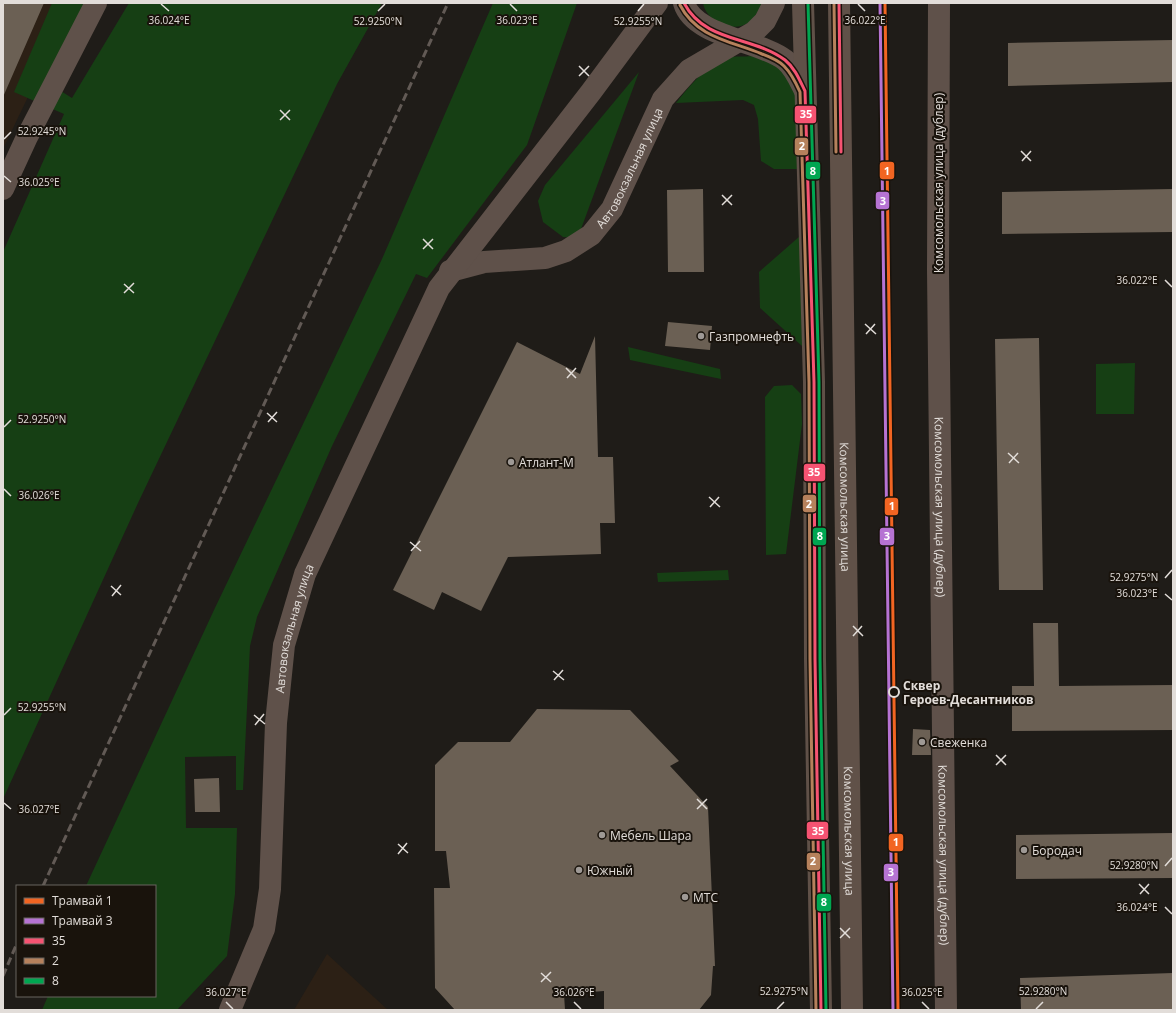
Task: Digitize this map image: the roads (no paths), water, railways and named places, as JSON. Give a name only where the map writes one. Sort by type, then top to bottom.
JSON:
[{"type":"main road","points":[[803,3],[814,382],[814,660],[821,1010]]},
{"type":"main road","name":"Комсомольская улица","points":[[839,3],[852,1010]]},
{"type":"street","points":[[3,189],[27,137],[96,3]]},
{"type":"street","name":"Автовокзальная улица","points":[[230,1010],[264,929],[270,889],[276,723],[284,645],[305,574],[439,288],[450,271],[591,92],[657,3]]},
{"type":"street","points":[[684,3],[690,16],[700,24],[768,50],[786,60],[805,91]]},
{"type":"street","name":"Автовокзальная улица","points":[[450,271],[484,262],[546,258],[566,251],[591,235],[612,209],[663,99],[689,70],[742,40],[765,21],[774,3]]},
{"type":"street","name":"Комсомольская улица (дублер)","points":[[939,3],[938,270],[946,1010]]},
{"type":"railway","points":[[43,885],[448,3]]},
{"type":"railway","points":[[3,976],[16,945]]},
{"type":"tram line","name":"3","points":[[880,3],[893,1010]]},
{"type":"tram line","name":"1","points":[[885,3],[898,1010]]},
{"type":"place","name":"Газпромнефть","points":[[701,336]]},
{"type":"place","name":"Атлант-М","points":[[511,462]]},
{"type":"place","name":"Сквер Героев-Десантников","points":[[894,692]]},
{"type":"place","name":"Свеженка","points":[[922,742]]},
{"type":"place","name":"Мебель Шара","points":[[602,835]]},
{"type":"place","name":"Бородач","points":[[1024,850]]},
{"type":"place","name":"Южный","points":[[579,870]]},
{"type":"place","name":"МТС","points":[[685,897]]}]
